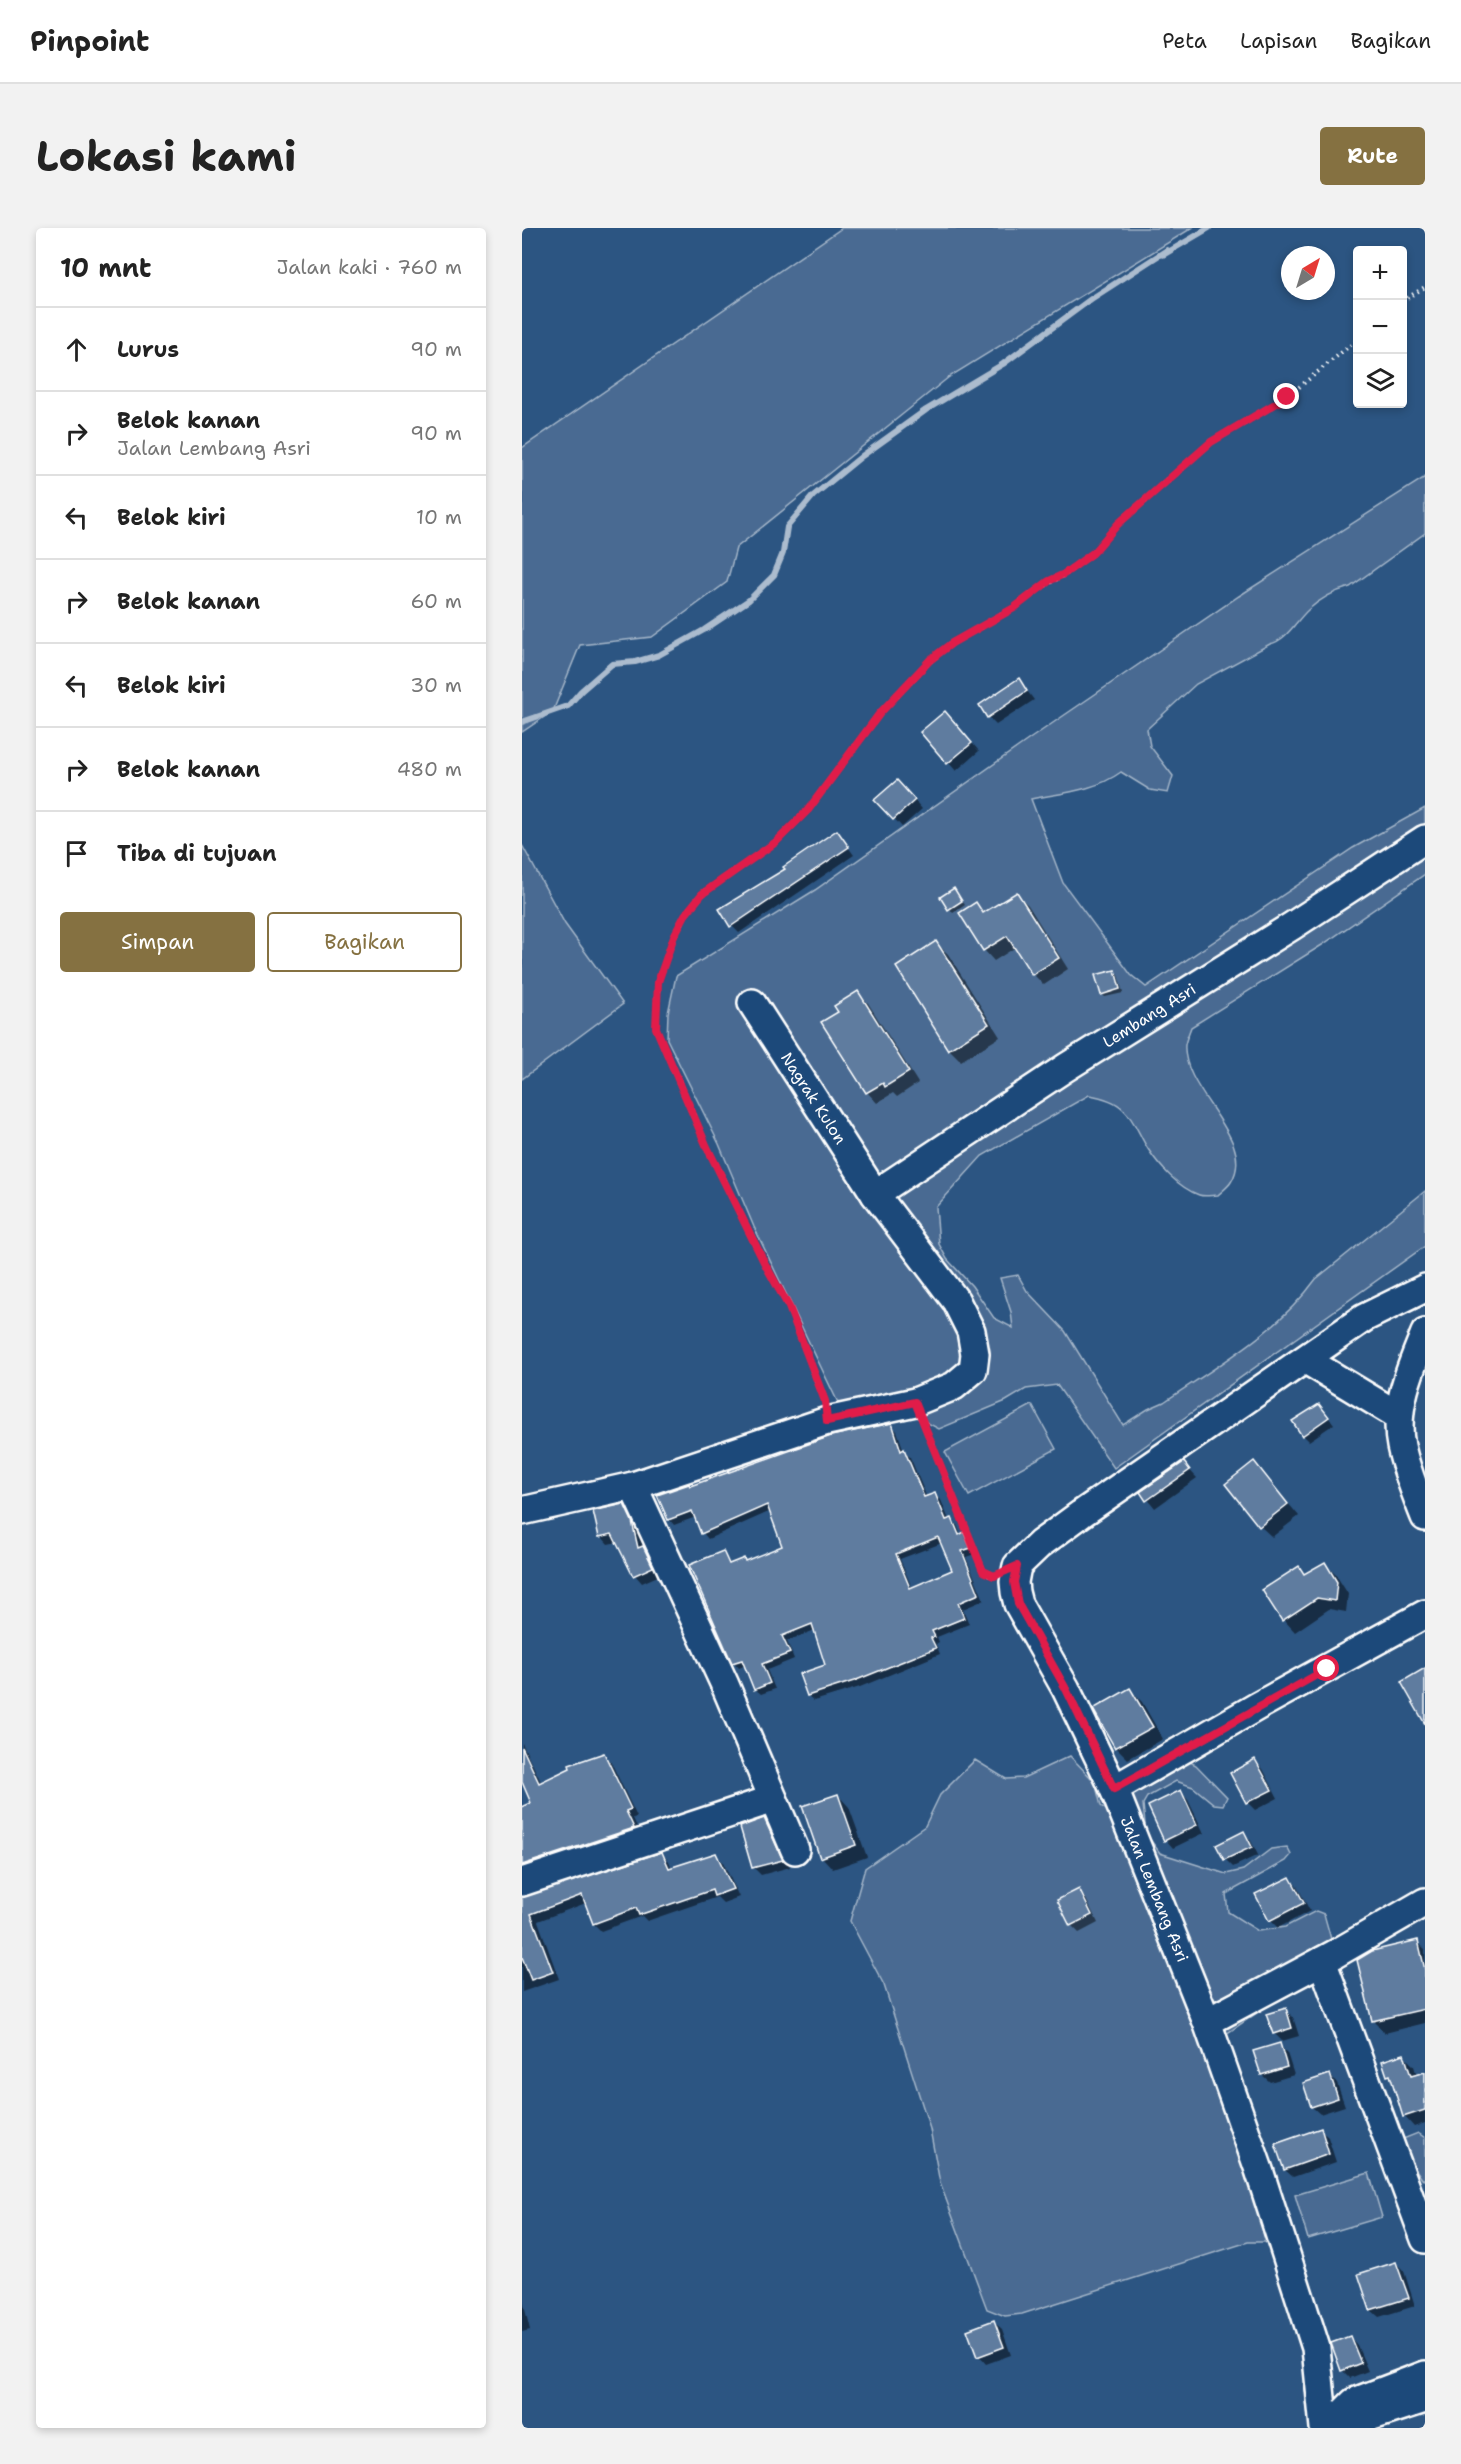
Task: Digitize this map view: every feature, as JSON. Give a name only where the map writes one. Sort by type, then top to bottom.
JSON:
[{"type":"street","name":"Lembang Asri","points":[[875,1194],[1065,1068],[1292,926],[1425,839]]},
{"type":"street","name":"Nagrak Kulon","points":[[752,1003],[875,1194],[957,1301],[971,1331],[975,1354],[973,1370],[954,1386],[915,1402]]},
{"type":"street","points":[[1017,1566],[1040,1544],[1080,1514],[1364,1318],[1425,1288]]},
{"type":"street","points":[[1425,1333],[1403,1396],[1400,1416],[1401,1445],[1425,1516]]},
{"type":"street","points":[[1306,1360],[1400,1416]]},
{"type":"street","points":[[522,1510],[633,1486],[827,1421],[915,1402]]},
{"type":"street","points":[[633,1486],[725,1685],[795,1850]]},
{"type":"street","name":"Jalan Lembang Asri","points":[[1017,1566],[1014,1582],[1018,1604],[1066,1689],[1114,1789],[1207,2022],[1316,2348],[1326,2428]]},
{"type":"street","points":[[1114,1789],[1425,1614]]},
{"type":"street","points":[[522,1882],[773,1799]]},
{"type":"street","points":[[1207,2022],[1322,1961],[1425,1902]]},
{"type":"street","points":[[1322,1961],[1418,2198],[1425,2239]]},
{"type":"street","points":[[1326,2428],[1354,2403],[1425,2375]]},
{"type":"street","points":[[1335,2428],[1425,2399]]},
{"type":"street","points":[[1385,2428],[1425,2419]]},
{"type":"path","points":[[1404,300],[1425,287]]},
{"type":"path","points":[[827,1421],[825,1401],[789,1307],[707,1147],[656,1028],[658,982],[674,936],[685,915],[702,894],[776,842],[808,810],[880,713],[930,660],[952,643],[1014,608],[1049,581],[1064,574],[1085,559],[1141,502],[1211,442],[1287,397],[1353,343]]},
{"type":"path","points":[[915,1402],[983,1571],[994,1576],[1017,1566]]},
{"type":"shaded area","points":[[842,228],[1192,228],[949,377],[736,548],[727,582],[652,637],[580,645],[553,711],[522,732],[522,448]]},
{"type":"shaded area","points":[[1425,477],[1425,533],[1350,587],[1333,593],[1317,603],[1281,639],[1196,684],[1147,729],[1150,746],[1173,776],[1168,793],[1150,790],[1121,772],[1089,787],[1031,799],[1063,883],[1131,975],[1146,987],[1353,848],[1425,808],[1425,874],[1322,945],[1191,1027],[1185,1045],[1187,1063],[1195,1080],[1228,1132],[1235,1149],[1237,1166],[1231,1182],[1218,1195],[1201,1196],[1192,1192],[1170,1176],[1158,1162],[1123,1109],[1108,1099],[1089,1095],[982,1156],[936,1207],[939,1244],[947,1259],[972,1286],[994,1318],[1013,1328],[1011,1312],[1000,1278],[1018,1275],[1027,1291],[1065,1331],[1123,1425],[1164,1402],[1246,1347],[1284,1316],[1316,1279],[1425,1191],[1425,1246],[1114,1468],[1057,1385],[1026,1389],[1006,1401],[939,1429],[888,1402],[841,1409],[754,1227],[719,1144],[667,1039],[668,1013],[676,976],[815,890],[1028,740],[1239,596]]},
{"type":"shaded area","points":[[522,845],[565,924],[623,1004],[522,1079]]},
{"type":"shaded area","points":[[1032,1405],[1056,1449],[969,1496],[945,1452]]},
{"type":"shaded area","points":[[1070,1756],[1095,1782],[1101,1806],[1108,1811],[1127,1799],[1156,1767],[1181,1757],[1196,1765],[1227,1797],[1223,1805],[1214,1804],[1193,1787],[1176,1781],[1147,1797],[1143,1804],[1146,1834],[1160,1853],[1226,1874],[1243,1870],[1271,1849],[1287,1847],[1291,1855],[1286,1861],[1226,1894],[1228,1912],[1258,1931],[1285,1927],[1316,1911],[1324,1914],[1331,1939],[1283,1995],[1210,2045],[1269,2242],[1248,2242],[1022,2314],[1005,2316],[987,2309],[940,2183],[930,2129],[884,1985],[850,1921],[865,1868],[925,1826],[940,1795],[975,1760],[1006,1779],[1023,1778]]},
{"type":"shaded area","points":[[1418,2133],[1425,2138],[1425,2180],[1422,2179],[1401,2147],[1403,2139]]},
{"type":"shaded area","points":[[1369,2173],[1382,2217],[1308,2239],[1295,2195]]},
{"type":"building","points":[[1019,678],[1027,691],[987,718],[979,705]]},
{"type":"building","points":[[945,711],[972,743],[947,764],[920,732]]},
{"type":"building","points":[[897,780],[915,800],[893,820],[874,800]]},
{"type":"building","points":[[837,830],[849,847],[730,927],[719,909],[785,869],[783,867]]},
{"type":"building","points":[[954,888],[962,901],[948,910],[940,897]]},
{"type":"building","points":[[1017,892],[1059,958],[1032,975],[1007,936],[983,951],[959,913],[976,902],[983,913]]},
{"type":"building","points":[[936,941],[989,1024],[948,1050],[896,967]]},
{"type":"building","points":[[1115,970],[1120,989],[1101,995],[1095,975]]},
{"type":"building","points":[[858,991],[909,1072],[885,1087],[883,1083],[866,1093],[821,1022],[838,1012],[834,1006]]},
{"type":"building","points":[[1319,1404],[1329,1417],[1302,1436],[1292,1421]]},
{"type":"building","points":[[892,1423],[901,1451],[904,1449],[924,1497],[935,1493],[946,1520],[952,1518],[959,1535],[964,1532],[971,1548],[962,1551],[979,1594],[958,1603],[964,1618],[932,1631],[935,1637],[931,1638],[936,1648],[854,1681],[807,1696],[799,1674],[825,1665],[812,1624],[782,1636],[790,1653],[762,1664],[770,1683],[754,1690],[742,1660],[732,1663],[689,1565],[723,1551],[729,1564],[744,1558],[745,1561],[782,1546],[767,1505],[701,1534],[692,1511],[668,1520],[657,1495],[689,1484],[690,1486],[831,1436]],"holes":[[[938,1537],[952,1570],[910,1588],[896,1554]]]},
{"type":"building","points":[[1254,1461],[1288,1504],[1259,1527],[1225,1484]]},
{"type":"building","points":[[1184,1462],[1190,1470],[1146,1501],[1140,1492]]},
{"type":"building","points":[[624,1504],[632,1521],[638,1548],[643,1546],[653,1567],[633,1576],[612,1534],[599,1537],[593,1511]]},
{"type":"building","points":[[1325,1562],[1337,1582],[1335,1601],[1317,1598],[1282,1621],[1262,1590],[1299,1566],[1304,1574]]},
{"type":"building","points":[[1425,1668],[1425,1724],[1401,1682]]},
{"type":"building","points":[[1130,1688],[1153,1727],[1115,1748],[1093,1709]]},
{"type":"building","points":[[522,1747],[539,1783],[570,1768],[569,1765],[604,1753],[631,1809],[626,1811],[634,1828],[522,1865],[522,1807],[531,1803],[522,1782]]},
{"type":"building","points":[[1255,1759],[1272,1790],[1246,1803],[1230,1773]]},
{"type":"building","points":[[1181,1790],[1197,1825],[1164,1841],[1148,1806]]},
{"type":"building","points":[[838,1794],[856,1845],[820,1858],[802,1806]]},
{"type":"building","points":[[764,1818],[783,1860],[752,1868],[740,1827]]},
{"type":"building","points":[[1244,1831],[1252,1847],[1224,1860],[1216,1845]]},
{"type":"building","points":[[662,1852],[669,1868],[716,1853],[733,1889],[714,1896],[712,1890],[639,1915],[636,1908],[593,1924],[582,1895],[531,1914],[553,1972],[531,1980],[522,1957],[522,1897]]},
{"type":"building","points":[[1290,1877],[1304,1903],[1269,1921],[1255,1894]]},
{"type":"building","points":[[1079,1889],[1092,1915],[1070,1926],[1057,1900]]},
{"type":"building","points":[[1418,1940],[1425,1970],[1425,2009],[1372,2021],[1357,1960],[1372,1951]]},
{"type":"building","points":[[1286,2008],[1292,2028],[1273,2034],[1266,2014]]},
{"type":"building","points":[[1280,2043],[1287,2067],[1261,2075],[1253,2051]]},
{"type":"building","points":[[1404,2054],[1411,2076],[1425,2072],[1425,2110],[1403,2117],[1390,2075],[1387,2076],[1382,2061]]},
{"type":"building","points":[[1330,2074],[1338,2098],[1311,2107],[1303,2083]]},
{"type":"building","points":[[1321,2128],[1329,2154],[1284,2170],[1275,2144]]},
{"type":"building","points":[[1396,2262],[1409,2298],[1370,2310],[1358,2274]]},
{"type":"building","points":[[994,2320],[1004,2347],[977,2357],[967,2330]]},
{"type":"building","points":[[1350,2336],[1361,2363],[1341,2371],[1331,2343]]},
{"type":"waterway","points":[[522,722],[568,706],[581,691],[612,664],[635,662],[659,655],[704,630],[749,600],[774,575],[783,553],[787,527],[813,496],[862,456],[926,410],[1003,364],[1091,299],[1167,250],[1163,255],[1209,228]]},
{"type":"route","points":[[1287,397],[1211,442],[1141,502],[1093,553],[1064,574],[1049,581],[1014,608],[952,643],[930,660],[880,713],[827,787],[791,828],[776,842],[702,894],[685,915],[663,963],[658,982],[656,1028],[707,1147],[789,1307],[825,1401],[827,1421],[915,1402],[983,1571],[987,1575],[994,1576],[1017,1566],[1014,1582],[1018,1604],[1066,1689],[1114,1789],[1327,1669]]}]
